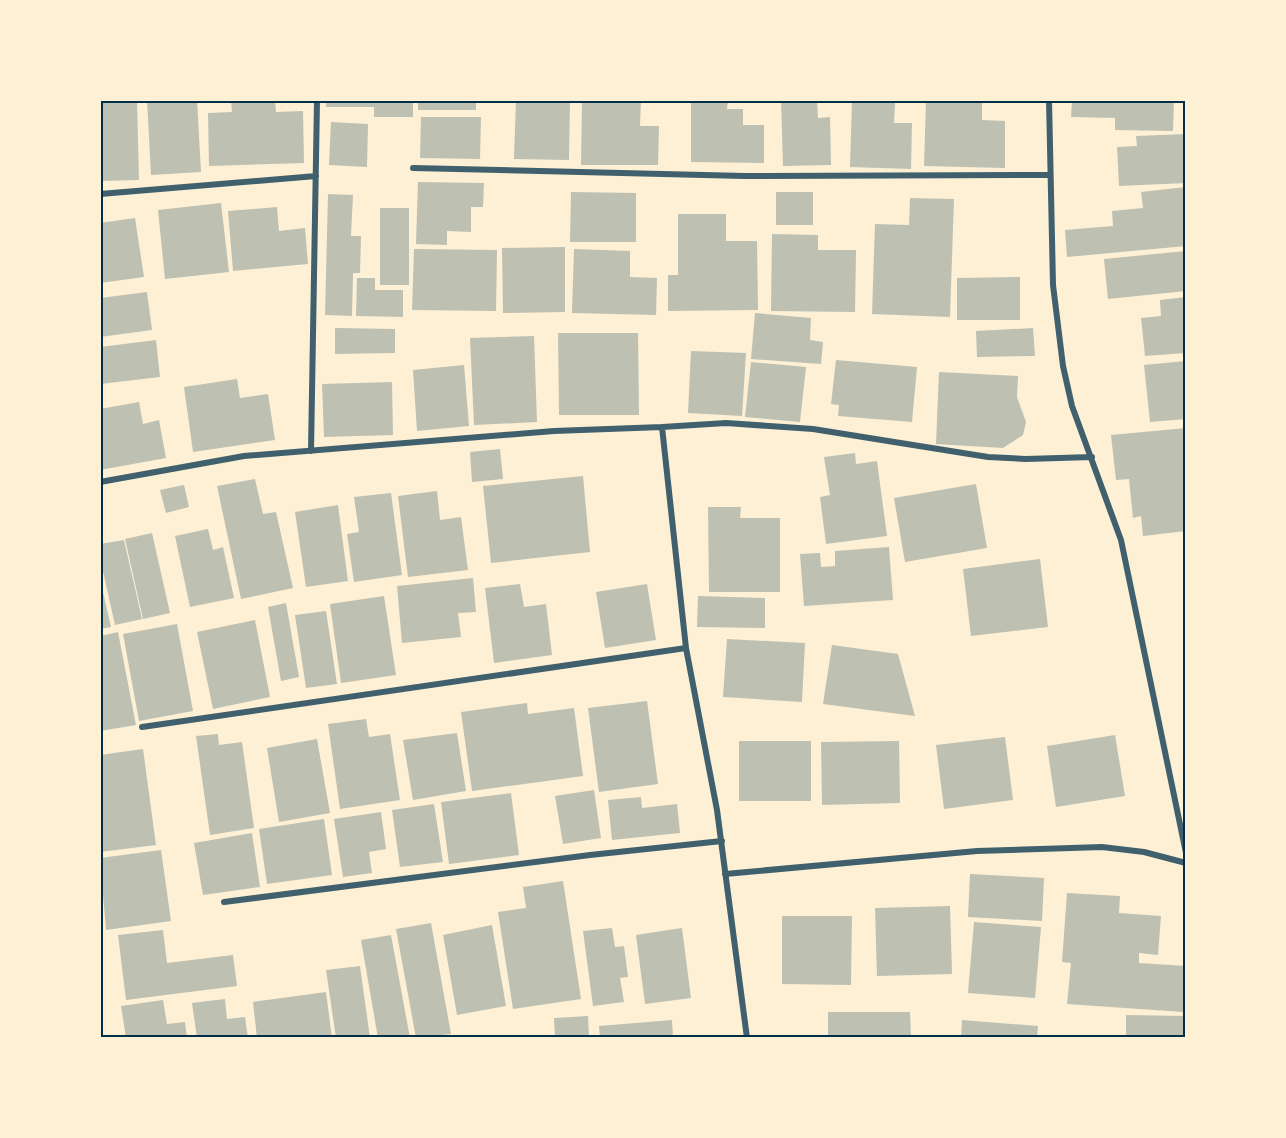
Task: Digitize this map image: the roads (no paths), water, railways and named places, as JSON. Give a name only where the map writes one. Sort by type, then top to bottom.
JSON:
[{"type":"street","points":[[310,450],[316,100]]},
{"type":"street","points":[[1049,100],[1053,285],[1063,366],[1072,406],[1121,540],[1185,853]]},
{"type":"street","points":[[413,168],[745,176],[1049,175]]},
{"type":"street","points":[[100,194],[316,176]]},
{"type":"street","points":[[100,482],[244,456],[554,431],[726,423],[802,428],[988,456],[1026,459],[1092,457]]},
{"type":"street","points":[[662,427],[686,648],[722,841],[747,1038]]},
{"type":"street","points":[[142,727],[686,648]]},
{"type":"street","points":[[224,902],[590,855],[722,841]]},
{"type":"street","points":[[725,874],[977,851],[1102,847],[1144,852],[1185,863]]}]
